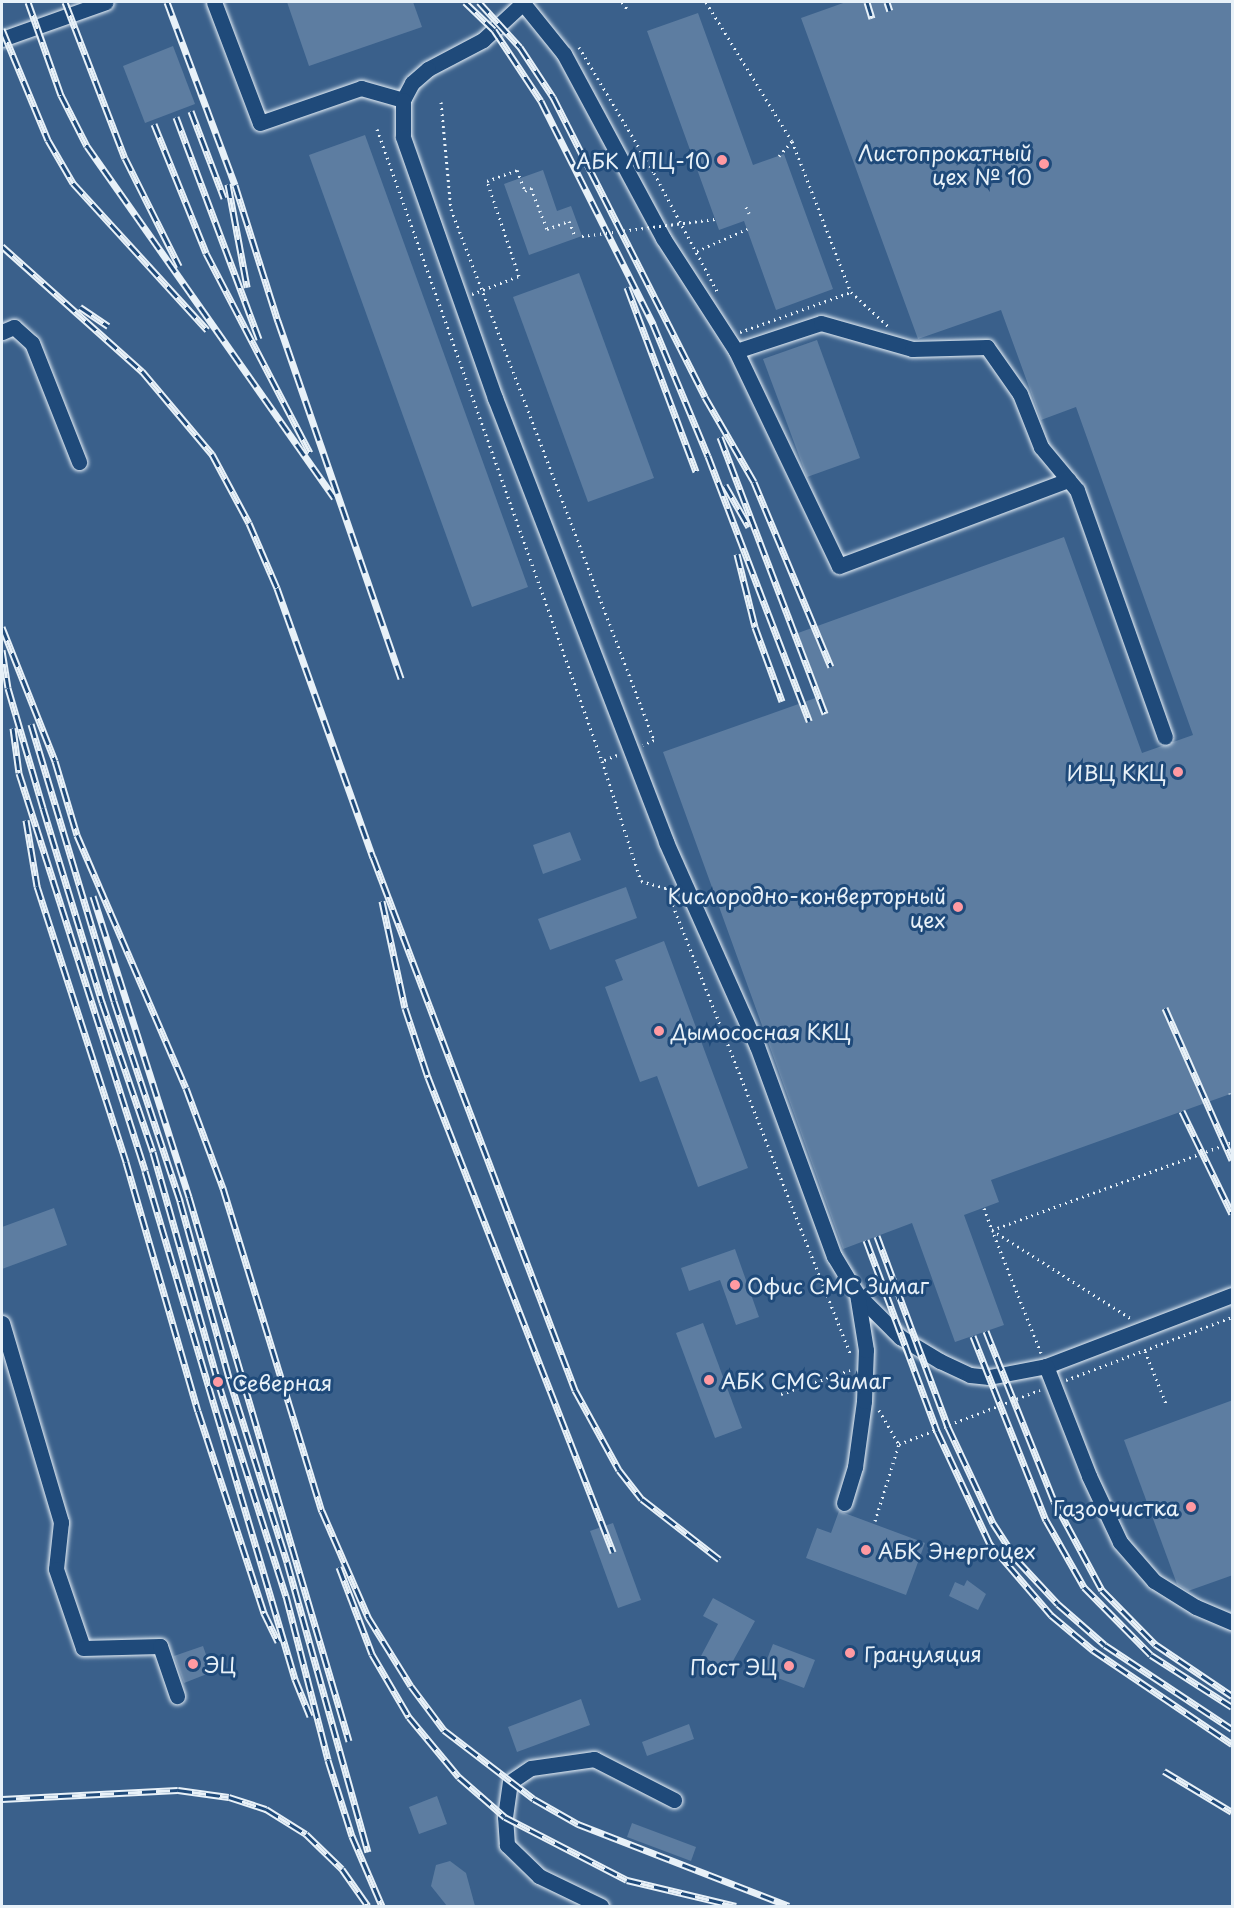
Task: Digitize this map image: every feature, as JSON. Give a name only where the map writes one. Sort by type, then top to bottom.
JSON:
[{"type":"lane","points":[[2,39],[106,2]]},
{"type":"lane","points":[[214,2],[260,123],[361,88],[403,100]]},
{"type":"lane","points":[[1068,480],[839,566],[736,351],[663,238],[564,54],[523,2],[483,40],[428,69],[411,83],[403,100],[403,137],[458,299],[666,842],[758,1046],[834,1256],[857,1294],[900,1337],[970,1375],[1003,1375],[1046,1366],[1233,1295]]},
{"type":"lane","points":[[736,351],[821,323],[912,349],[987,347],[1020,394],[1041,447],[1077,490],[1165,737]]},
{"type":"lane","points":[[2,332],[14,327],[32,344],[79,462]]},
{"type":"lane","points":[[844,1503],[855,1467],[864,1401],[866,1350],[857,1294]]},
{"type":"lane","points":[[2,1323],[61,1522],[56,1569],[83,1648],[160,1646],[177,1696]]},
{"type":"lane","points":[[1046,1366],[1089,1476],[1120,1542],[1154,1581],[1233,1622]]},
{"type":"lane","points":[[601,1906],[539,1876],[507,1845],[505,1817],[510,1782],[531,1768],[594,1759],[674,1800]]},
{"type":"path","points":[[621,2],[628,10]]},
{"type":"path","points":[[706,2],[792,141],[851,292],[912,349]]},
{"type":"path","points":[[577,45],[697,251],[722,302]]},
{"type":"path","points":[[441,102],[451,208],[654,740],[602,761]]},
{"type":"path","points":[[377,129],[602,761],[641,881],[666,888],[686,945],[702,972],[851,1355],[849,1380]]},
{"type":"path","points":[[779,156],[792,141]]},
{"type":"path","points":[[439,306],[519,276],[487,181],[517,170],[525,191],[531,188],[547,229],[569,221],[575,236]]},
{"type":"path","points":[[746,207],[749,213]]},
{"type":"path","points":[[582,236],[715,219]]},
{"type":"path","points":[[697,251],[747,229]]},
{"type":"path","points":[[732,323],[737,333],[851,292]]},
{"type":"path","points":[[992,1230],[1233,1142]]},
{"type":"path","points":[[984,1208],[1046,1366]]},
{"type":"path","points":[[992,1230],[1132,1320],[1167,1406]]},
{"type":"path","points":[[899,1444],[1013,1403],[1053,1384],[1233,1317]]},
{"type":"path","points":[[781,1394],[850,1370]]},
{"type":"path","points":[[864,1401],[879,1401],[879,1412],[899,1444],[876,1521]]},
{"type":"shaded area","points":[[2,2],[1232,2],[1232,1906],[2,1906]]},
{"type":"building","points":[[287,2],[413,2],[422,27],[309,66]]},
{"type":"building","points":[[846,2],[1233,2],[1233,1093],[991,1180],[999,1202],[964,1215],[1004,1325],[955,1342],[912,1223],[843,1249],[663,752],[821,696],[798,633],[1064,537],[1142,753],[1193,735],[1076,407],[1041,420],[1001,310],[918,339],[801,18]]},
{"type":"building","name":"АБК ЛПЦ-10","points":[[698,13],[753,165],[784,154],[833,289],[776,310],[744,221],[719,230],[647,31]]},
{"type":"building","points":[[173,46],[195,104],[145,123],[123,66]]},
{"type":"building","points":[[365,135],[528,587],[472,607],[309,155]]},
{"type":"building","points":[[543,170],[557,211],[571,206],[582,236],[529,255],[504,184]]},
{"type":"building","points":[[579,273],[654,478],[588,502],[513,297]]},
{"type":"building","points":[[817,340],[860,458],[807,477],[763,359]]},
{"type":"building","points":[[570,832],[581,860],[543,874],[533,845]]},
{"type":"building","points":[[626,887],[637,918],[550,950],[538,919]]},
{"type":"building","name":"Дымососная ККЦ","points":[[664,941],[748,1168],[698,1187],[657,1076],[640,1082],[605,987],[623,980],[615,960]]},
{"type":"building","points":[[54,1208],[67,1245],[2,1269],[2,1227]]},
{"type":"building","name":"Офис СМС Зимаг","points":[[735,1249],[759,1317],[736,1325],[720,1280],[689,1291],[681,1268]]},
{"type":"building","name":"АБК СМС Зимаг","points":[[703,1323],[742,1428],[715,1438],[676,1333]]},
{"type":"building","name":"Газоочистка","points":[[1233,1400],[1233,1575],[1188,1591],[1177,1584],[1124,1440]]},
{"type":"building","name":"АБК Энергоцех","points":[[839,1511],[925,1543],[906,1595],[806,1558],[817,1528],[831,1533]]},
{"type":"building","points":[[613,1523],[641,1600],[618,1608],[590,1531]]},
{"type":"building","points":[[967,1580],[986,1594],[978,1610],[949,1596],[955,1582],[964,1586]]},
{"type":"building","points":[[713,1598],[755,1621],[728,1670],[701,1656],[718,1624],[703,1616]]},
{"type":"building","name":"Пост ЭЦ","points":[[773,1644],[815,1660],[804,1688],[762,1672]]},
{"type":"building","name":"ЭЦ","points":[[203,1646],[212,1672],[184,1683],[174,1656]]},
{"type":"building","points":[[581,1699],[590,1725],[517,1752],[508,1727]]},
{"type":"building","points":[[689,1724],[694,1739],[647,1756],[642,1742]]},
{"type":"building","points":[[437,1796],[447,1824],[419,1834],[409,1807]]},
{"type":"building","points":[[632,1823],[696,1847],[691,1861],[627,1837]]},
{"type":"building","points":[[450,1861],[466,1873],[475,1906],[447,1906],[431,1886],[436,1865]]},
{"type":"railway","points":[[28,2],[61,95],[87,146],[334,498]]},
{"type":"railway","points":[[65,2],[125,158],[179,266]]},
{"type":"railway","points":[[167,2],[235,185],[278,321],[401,678]]},
{"type":"railway","points":[[465,2],[494,30],[541,101],[653,324],[708,456],[809,721]]},
{"type":"railway","points":[[479,2],[520,47],[553,97],[705,397],[754,482],[831,667]]},
{"type":"railway","points":[[867,2],[872,18]]},
{"type":"railway","points":[[887,2],[890,11]]},
{"type":"railway","points":[[2,29],[48,140],[73,183],[207,330]]},
{"type":"railway","points":[[191,111],[224,198]]},
{"type":"railway","points":[[176,117],[259,339]]},
{"type":"railway","points":[[154,124],[206,253],[310,453]]},
{"type":"railway","points":[[228,184],[247,287]]},
{"type":"railway","points":[[2,246],[142,371],[212,454],[249,523],[277,588],[373,857],[575,1390],[619,1470],[642,1499],[719,1559]]},
{"type":"railway","points":[[627,287],[696,472]]},
{"type":"railway","points":[[80,307],[108,326]]},
{"type":"railway","points":[[720,437],[825,714]]},
{"type":"railway","points":[[725,485],[749,527]]},
{"type":"railway","points":[[737,554],[755,627],[782,701]]},
{"type":"railway","points":[[2,627],[55,761],[77,835],[186,1088],[223,1188],[322,1511],[368,1617],[411,1686],[444,1730],[534,1799],[578,1824],[789,1906]]},
{"type":"railway","points":[[2,650],[8,688],[43,808],[102,1002],[153,1152],[218,1382],[286,1596],[328,1760],[352,1836],[382,1906]]},
{"type":"railway","points":[[31,724],[114,1001],[180,1201],[229,1378],[287,1562],[368,1852]]},
{"type":"railway","points":[[13,728],[19,773],[145,1171],[295,1679],[310,1716]]},
{"type":"railway","points":[[26,820],[37,886],[126,1162],[198,1411],[264,1613],[278,1642]]},
{"type":"railway","points":[[93,896],[189,1197],[349,1741]]},
{"type":"railway","points":[[382,901],[405,1008],[428,1077],[613,1552]]},
{"type":"railway","points":[[1165,1008],[1232,1160]]},
{"type":"railway","points":[[1182,1111],[1232,1214]]},
{"type":"railway","points":[[877,1236],[948,1427],[993,1523],[1017,1560],[1058,1604],[1105,1645],[1232,1729]]},
{"type":"railway","points":[[866,1240],[937,1431],[990,1544],[1051,1615],[1093,1650],[1232,1744]]},
{"type":"railway","points":[[986,1331],[1054,1501],[1102,1590],[1155,1644],[1232,1696]]},
{"type":"railway","points":[[973,1336],[1046,1520],[1084,1587],[1151,1655],[1232,1707]]},
{"type":"railway","points":[[339,1567],[372,1654],[409,1717],[459,1777],[505,1817],[627,1880],[736,1906]]},
{"type":"railway","points":[[1164,1771],[1232,1812]]},
{"type":"railway","points":[[2,1799],[178,1790],[229,1797],[266,1809],[306,1834],[342,1869],[368,1906]]},
{"type":"place","name":"АБК ЛПЦ-10","points":[[722,160]]},
{"type":"place","name":"Листопрокатный цех № 10","points":[[1044,164]]},
{"type":"place","name":"ИВЦ ККЦ","points":[[1178,772]]},
{"type":"place","name":"Кислородно-конверторный цех","points":[[958,907]]},
{"type":"place","name":"Дымососная ККЦ","points":[[659,1031]]},
{"type":"place","name":"Офис СМС Зимаг","points":[[735,1285]]},
{"type":"place","name":"АБК СМС Зимаг","points":[[709,1380]]},
{"type":"place","name":"Северная","points":[[218,1382]]},
{"type":"place","name":"Газоочистка","points":[[1191,1507]]},
{"type":"place","name":"АБК Энергоцех","points":[[866,1550]]},
{"type":"place","name":"Грануляция","points":[[850,1653]]},
{"type":"place","name":"ЭЦ","points":[[193,1664]]},
{"type":"place","name":"Пост ЭЦ","points":[[789,1666]]}]
